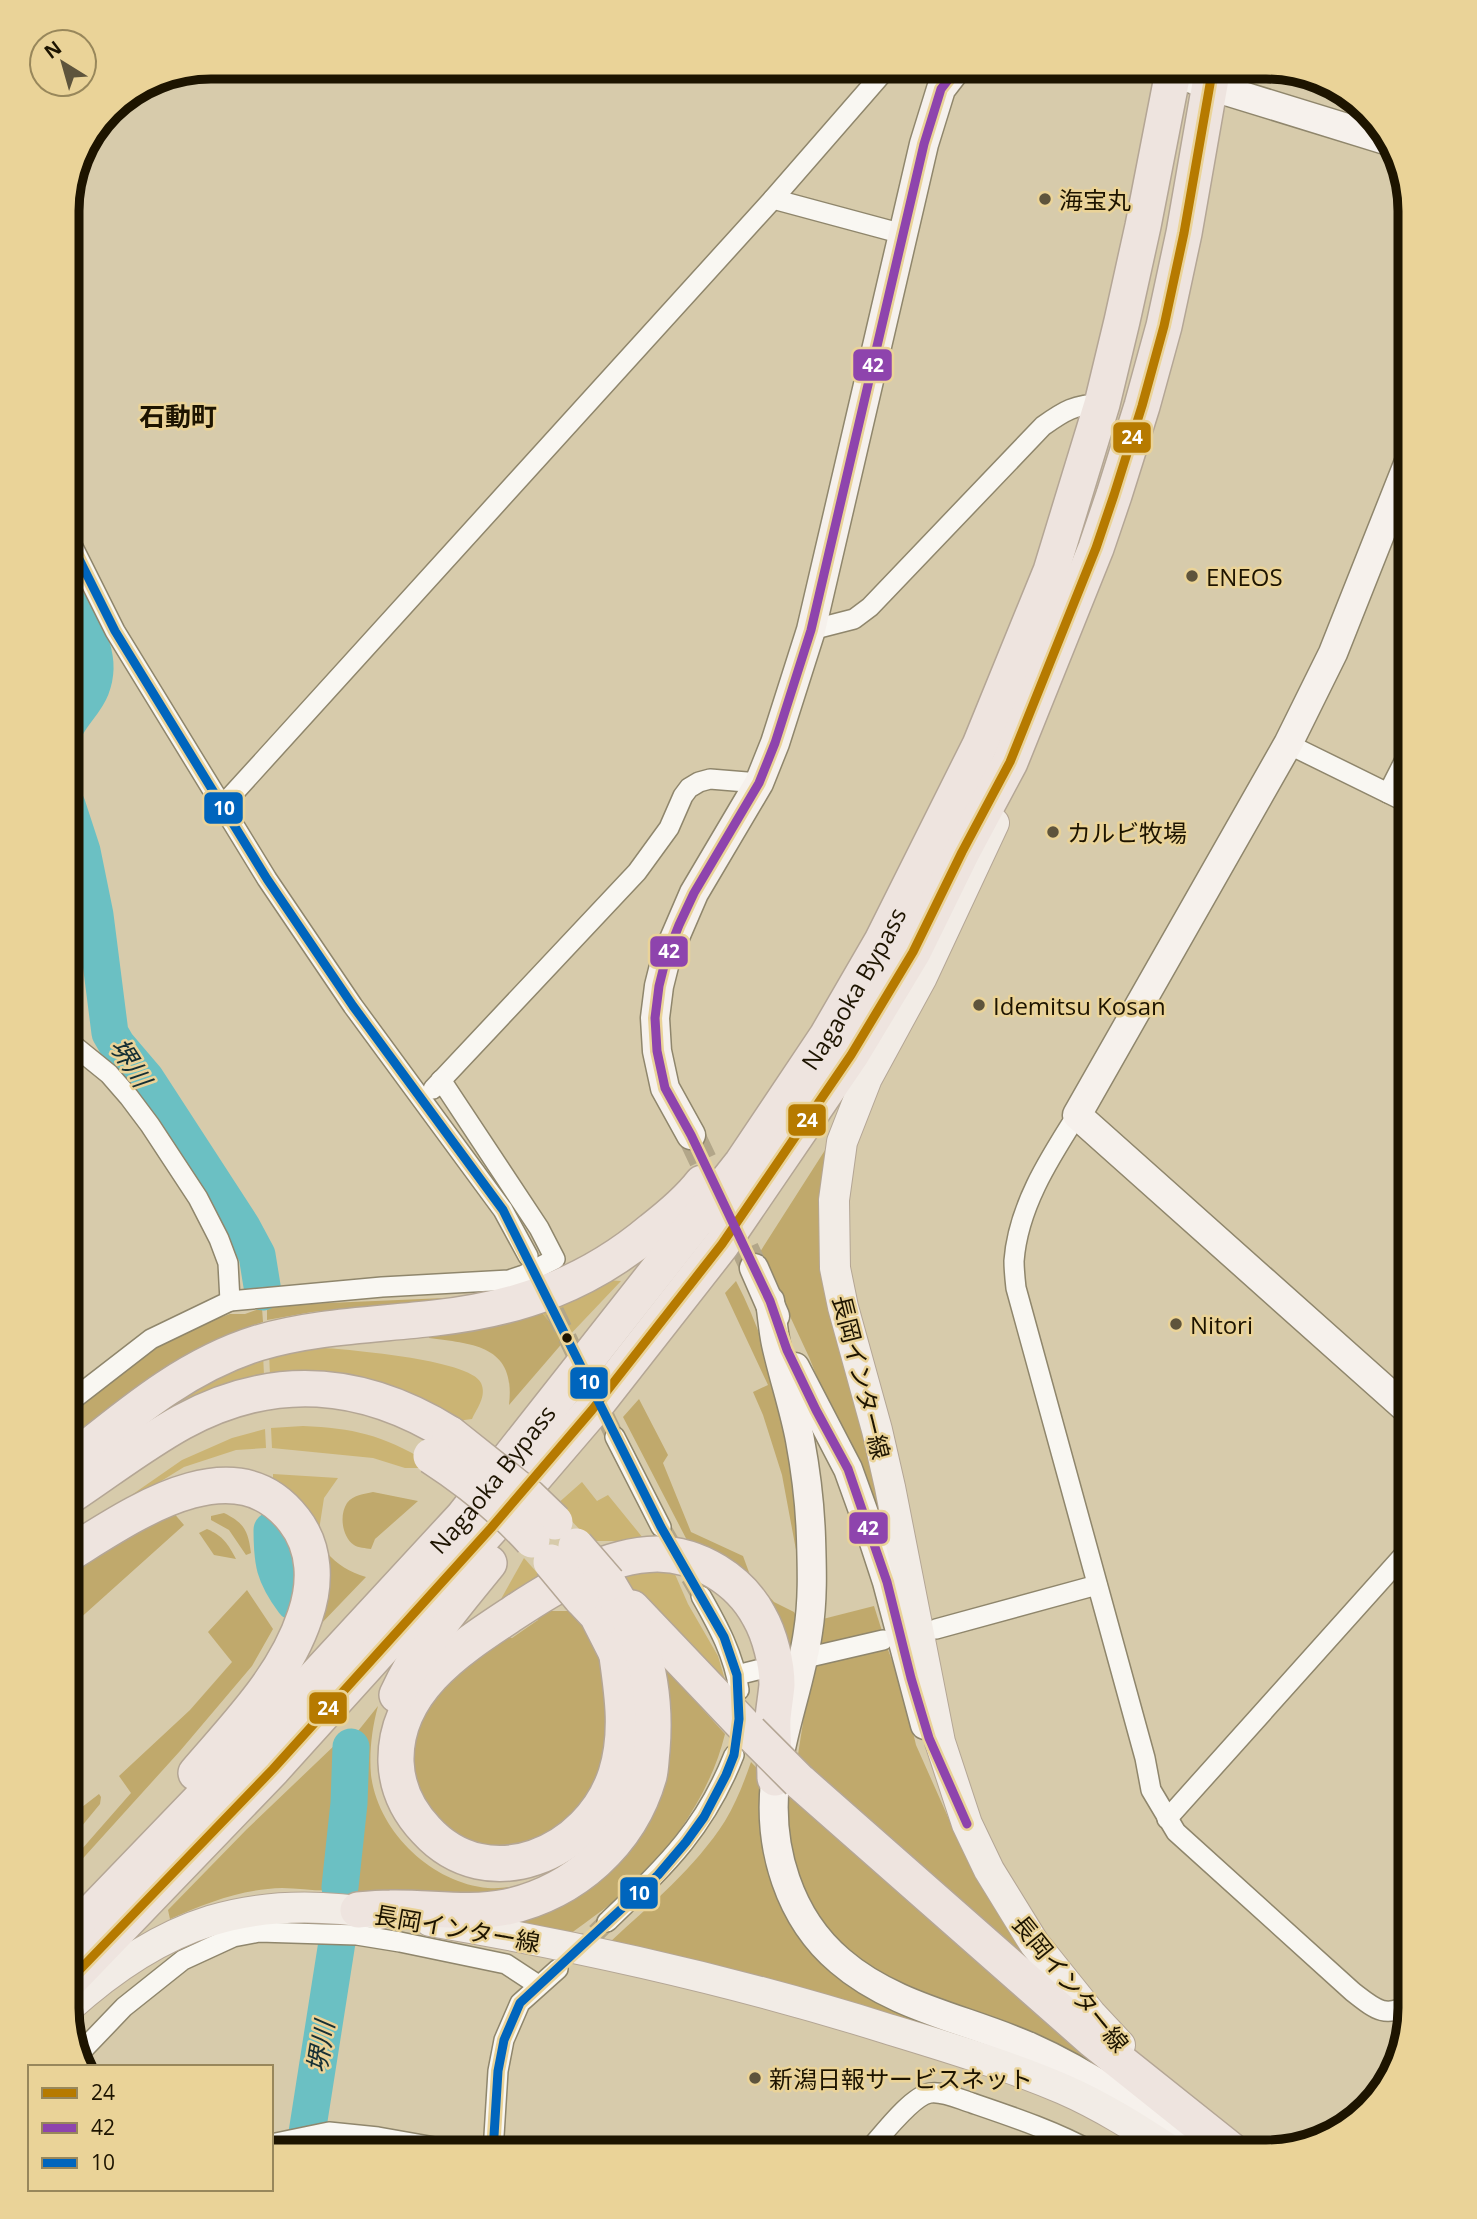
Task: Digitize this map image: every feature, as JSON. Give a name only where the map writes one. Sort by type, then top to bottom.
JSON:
[{"type":"highway","name":"Nagaoka Bypass","points":[[79,1925],[246,1752],[463,1517],[742,1163],[827,1036],[882,941],[980,746],[1051,571],[1102,404],[1143,226],[1168,79]]},
{"type":"highway","name":"Nagaoka Bypass","points":[[79,1970],[264,1779],[397,1634],[566,1441],[722,1244],[850,1055],[913,952],[1010,762],[1096,548],[1142,406],[1164,326],[1211,79]]},
{"type":"highway","points":[[79,1454],[154,1396],[200,1367],[228,1354],[256,1344],[311,1331],[447,1317],[528,1300],[578,1280],[622,1254],[662,1222],[699,1186],[751,1119],[871,929],[938,832]]},
{"type":"highway","points":[[595,1591],[597,1615],[630,1681],[633,1700],[634,1742],[623,1787],[615,1805],[602,1824],[574,1853],[553,1866],[531,1874],[510,1877],[473,1874],[441,1860],[405,1835],[392,1816],[379,1779],[383,1726],[401,1684],[432,1635],[571,1457],[615,1392],[623,1368]]},
{"type":"highway","points":[[79,1489],[183,1421],[226,1403],[272,1392],[318,1388],[363,1395],[408,1410],[440,1445],[529,1497],[553,1543],[640,1643],[653,1701],[650,1774],[639,1804],[620,1835],[601,1857],[559,1889],[507,1907],[478,1911],[390,1908],[358,1910]]},
{"type":"highway","points":[[79,1519],[176,1449],[222,1426],[266,1415],[291,1410],[361,1417],[382,1423],[418,1440],[440,1445]]},
{"type":"highway","points":[[79,1547],[167,1498],[193,1489],[237,1485],[257,1491],[289,1513],[300,1527],[307,1544],[312,1560],[313,1578],[305,1618],[281,1670],[79,1909]]},
{"type":"highway","points":[[616,1649],[624,1740],[615,1777],[606,1797],[579,1833],[563,1845],[542,1855],[510,1864],[490,1863],[458,1855],[427,1832],[407,1805],[397,1771],[396,1753],[404,1716],[425,1683],[450,1658],[476,1638],[548,1591],[583,1573],[639,1555],[659,1554],[699,1562],[735,1584],[749,1600],[760,1618],[774,1661],[777,1683],[773,1720],[787,1781]]},
{"type":"highway","points":[[595,1591],[742,1744],[1093,2040],[1218,2140]]},
{"type":"main road","name":"長岡インター線","points":[[1096,548],[1074,639],[976,863],[922,977],[867,1078],[842,1142],[834,1200],[835,1268],[890,1487],[940,1742],[967,1824],[1012,1909],[1062,1979],[1134,2060],[1220,2140]]},
{"type":"main road","name":"長岡インター線","points":[[79,1999],[113,1970],[143,1950],[203,1922],[267,1908],[299,1906],[358,1910],[488,1931],[596,1954],[835,2012],[1016,2070],[1064,2089],[1135,2126],[1155,2140]]},
{"type":"street","points":[[222,806],[773,199],[878,79]]},
{"type":"street","points":[[691,1135],[665,1088],[655,1018],[659,986],[670,947],[694,892],[759,783],[775,743],[811,630],[924,144],[941,89],[949,79]]},
{"type":"street","points":[[1220,79],[1375,136]]},
{"type":"street","points":[[773,199],[903,234]]},
{"type":"street","points":[[811,630],[854,619],[870,607],[1043,426],[1063,411],[1084,404],[1102,404]]},
{"type":"street","points":[[1398,489],[1333,653],[1288,744],[1037,1182],[1025,1213],[1014,1262],[1016,1288],[1145,1758],[1151,1790],[1176,1832],[1227,1880],[1371,2007],[1385,2013],[1398,2011]]},
{"type":"street","points":[[79,574],[267,879],[353,1006],[503,1210],[528,1256]]},
{"type":"street","points":[[1288,744],[1398,798]]},
{"type":"street","points":[[1388,793],[1398,773]]},
{"type":"street","points":[[422,1099],[637,872],[669,828],[689,788],[710,779],[759,783]]},
{"type":"street","points":[[79,1050],[109,1074],[129,1097],[198,1198],[229,1263],[230,1301]]},
{"type":"street","points":[[79,1395],[151,1339],[230,1301],[354,1289],[509,1280],[555,1259],[539,1228],[441,1080]]},
{"type":"street","points":[[1077,1115],[1398,1401]]},
{"type":"street","points":[[754,1268],[770,1301],[787,1350],[848,1469],[887,1582],[929,1738],[967,1824]]},
{"type":"street","points":[[770,1301],[776,1345],[800,1440],[808,1491],[811,1536],[808,1632],[787,1781],[774,1813],[785,1880],[807,1924],[823,1944],[841,1962],[867,1980],[894,1995],[1029,2046],[1064,2063],[1129,2101],[1180,2140]]},
{"type":"street","points":[[615,1437],[662,1527]]},
{"type":"street","points":[[1167,1819],[1398,1561]]},
{"type":"street","points":[[936,1629],[1097,1585]]},
{"type":"street","points":[[701,1596],[724,1637],[738,1682],[757,1670]]},
{"type":"street","points":[[814,1656],[883,1640]]},
{"type":"street","points":[[607,1922],[658,1875],[686,1842],[704,1818],[742,1744]]},
{"type":"street","points":[[85,2048],[124,2007],[183,1960],[233,1937],[259,1932],[357,1935],[400,1942],[506,1964],[538,1985]]},
{"type":"street","points":[[494,2140],[498,2071],[504,2040],[520,2003],[558,1969]]},
{"type":"street","points":[[878,2140],[913,2102],[929,2093],[947,2095],[1070,2140]]},
{"type":"street","points":[[290,2140],[329,2132],[396,2140]]},
{"type":"shaded area","points":[[827,1147],[905,1597],[809,1357],[760,1252]]},
{"type":"shaded area","points":[[604,1280],[621,1281],[565,1340],[537,1307]]},
{"type":"shaded area","points":[[736,1281],[760,1335],[784,1420],[797,1507],[799,1566],[782,1475],[753,1392],[768,1385],[725,1293]]},
{"type":"shaded area","points":[[469,1299],[312,1312],[267,1320],[267,1307],[282,1305]]},
{"type":"shaded area","points":[[537,1307],[565,1340],[509,1405],[506,1370],[499,1359],[476,1346],[429,1338],[428,1332]]},
{"type":"shaded area","points":[[262,1308],[263,1322],[209,1344],[159,1373],[79,1433],[79,1404],[121,1370],[174,1334],[230,1314],[245,1314]]},
{"type":"shaded area","points":[[313,1347],[404,1357],[454,1368],[472,1375],[481,1383],[482,1397],[472,1419],[457,1421],[270,1375],[269,1353]]},
{"type":"shaded area","points":[[263,1354],[264,1375],[209,1390],[157,1413],[154,1409]]},
{"type":"shaded area","points":[[639,1399],[668,1455],[663,1463],[691,1532],[743,1556],[750,1575],[774,1602],[794,1612],[798,1620],[791,1648],[690,1546],[623,1417]]},
{"type":"shaded area","points":[[303,1426],[367,1434],[426,1461],[419,1468],[405,1468],[373,1458],[272,1448],[271,1428]]},
{"type":"shaded area","points":[[265,1429],[266,1448],[236,1450],[184,1467],[110,1510],[182,1460],[232,1438]]},
{"type":"shaded area","points":[[273,1474],[338,1478],[324,1498],[319,1530],[273,1484]]},
{"type":"shaded area","points":[[582,1482],[597,1501],[608,1495],[643,1538],[629,1541],[591,1541],[556,1505]]},
{"type":"shaded area","points":[[373,1492],[418,1501],[375,1539],[371,1549],[358,1547],[350,1541],[344,1531],[343,1519],[349,1500]]},
{"type":"shaded area","points":[[172,1511],[184,1525],[79,1619],[79,1568],[130,1533]]},
{"type":"shaded area","points":[[224,1513],[244,1528],[251,1553],[246,1555],[229,1530],[211,1520],[211,1516]]},
{"type":"shaded area","points":[[277,1523],[289,1542],[294,1557],[296,1595],[279,1570],[276,1554]]},
{"type":"shaded area","points":[[207,1529],[224,1541],[236,1559],[214,1555],[199,1533]]},
{"type":"shaded area","points":[[326,1552],[344,1568],[366,1577],[317,1628]]},
{"type":"shaded area","points":[[524,1558],[540,1576],[528,1586],[501,1599]]},
{"type":"shaded area","points":[[651,1570],[674,1572],[688,1604],[718,1656],[728,1690],[619,1577]]},
{"type":"shaded area","points":[[247,1590],[273,1629],[252,1666],[79,1863],[79,1852],[131,1793],[119,1776],[190,1710],[232,1662],[208,1632]]},
{"type":"shaded area","points":[[874,1606],[882,1631],[817,1645],[819,1620]]},
{"type":"shaded area","points":[[547,1611],[571,1611],[580,1616],[608,1665],[607,1777],[541,1846],[473,1851],[422,1812],[405,1772],[423,1704],[500,1636],[512,1638],[538,1620],[539,1614]]},
{"type":"shaded area","points":[[887,1647],[903,1690],[916,1745],[960,1844],[984,1889],[1042,1973],[797,1761],[812,1665]]},
{"type":"shaded area","points":[[652,1653],[725,1734],[702,1794],[679,1831],[638,1880],[566,1937],[506,1924],[557,1902]]},
{"type":"shaded area","points":[[378,1706],[370,1758],[371,1775],[384,1816],[396,1834],[428,1865],[447,1876],[488,1888],[531,1884],[531,1891],[421,1901],[344,1890],[355,1792],[354,1736]]},
{"type":"shaded area","points":[[345,1740],[348,1747],[346,1803],[337,1890],[282,1888],[253,1891],[211,1902],[170,1919],[168,1910],[247,1829],[338,1742]]},
{"type":"shaded area","points":[[751,1762],[768,1780],[774,1887],[788,1919],[806,1945],[850,1982],[987,2047],[610,1942],[672,1885],[713,1838],[733,1807]]},
{"type":"shaded area","points":[[790,1791],[935,1925],[1108,2070],[1106,2073],[1053,2044],[997,2019],[901,1984],[853,1958],[816,1919],[790,1857],[787,1806]]},
{"type":"shaded area","points":[[99,1794],[101,1797],[100,1804],[79,1829],[79,1809]]},
{"type":"waterway","name":"堺川","points":[[79,621],[90,642],[95,664],[91,688],[79,708]]},
{"type":"waterway","name":"堺川","points":[[79,842],[95,915],[110,1033],[146,1079],[242,1227],[257,1255],[263,1292]]},
{"type":"waterway","name":"堺川","points":[[272,1530],[276,1568],[282,1584],[294,1602]]},
{"type":"waterway","name":"堺川","points":[[340,1887],[349,1803],[351,1747]]},
{"type":"waterway","name":"堺川","points":[[306,2140],[337,1942]]},
{"type":"tunnel","points":[[691,1135],[754,1268]]},
{"type":"tunnel","points":[[542,1285],[615,1437]]},
{"type":"tunnel","points":[[661,1527],[701,1596]]},
{"type":"tunnel","points":[[575,1953],[607,1922]]},
{"type":"transit line","name":"42","points":[[949,79],[941,89],[924,144],[811,630],[775,743],[759,783],[694,893],[679,925],[666,958],[655,1018],[657,1051],[665,1088],[691,1135],[770,1301],[787,1350],[848,1469],[887,1582],[929,1738],[967,1824]]},
{"type":"transit line","name":"24","points":[[79,1971],[273,1769],[491,1528],[592,1410],[722,1244],[851,1055],[913,952],[1010,762],[1096,548],[1142,406],[1164,326],[1184,233],[1211,79]]},
{"type":"transit line","name":"10","points":[[79,559],[115,631],[267,879],[353,1006],[503,1210],[661,1527],[724,1637],[737,1675],[739,1719],[734,1755],[704,1817],[658,1875],[520,2003],[504,2040],[498,2071],[494,2140]]},
{"type":"place","name":"海宝丸","points":[[1045,199]]},
{"type":"place","name":"ENEOS","points":[[1192,576]]},
{"type":"place","name":"カルビ牧場","points":[[1053,832]]},
{"type":"place","name":"Idemitsu Kosan","points":[[979,1005]]},
{"type":"place","name":"Nitori","points":[[1176,1324]]},
{"type":"place","name":"新潟日報サービスネット","points":[[755,2078]]},
{"type":"district","name":"石動町","points":[[178,416]]}]
